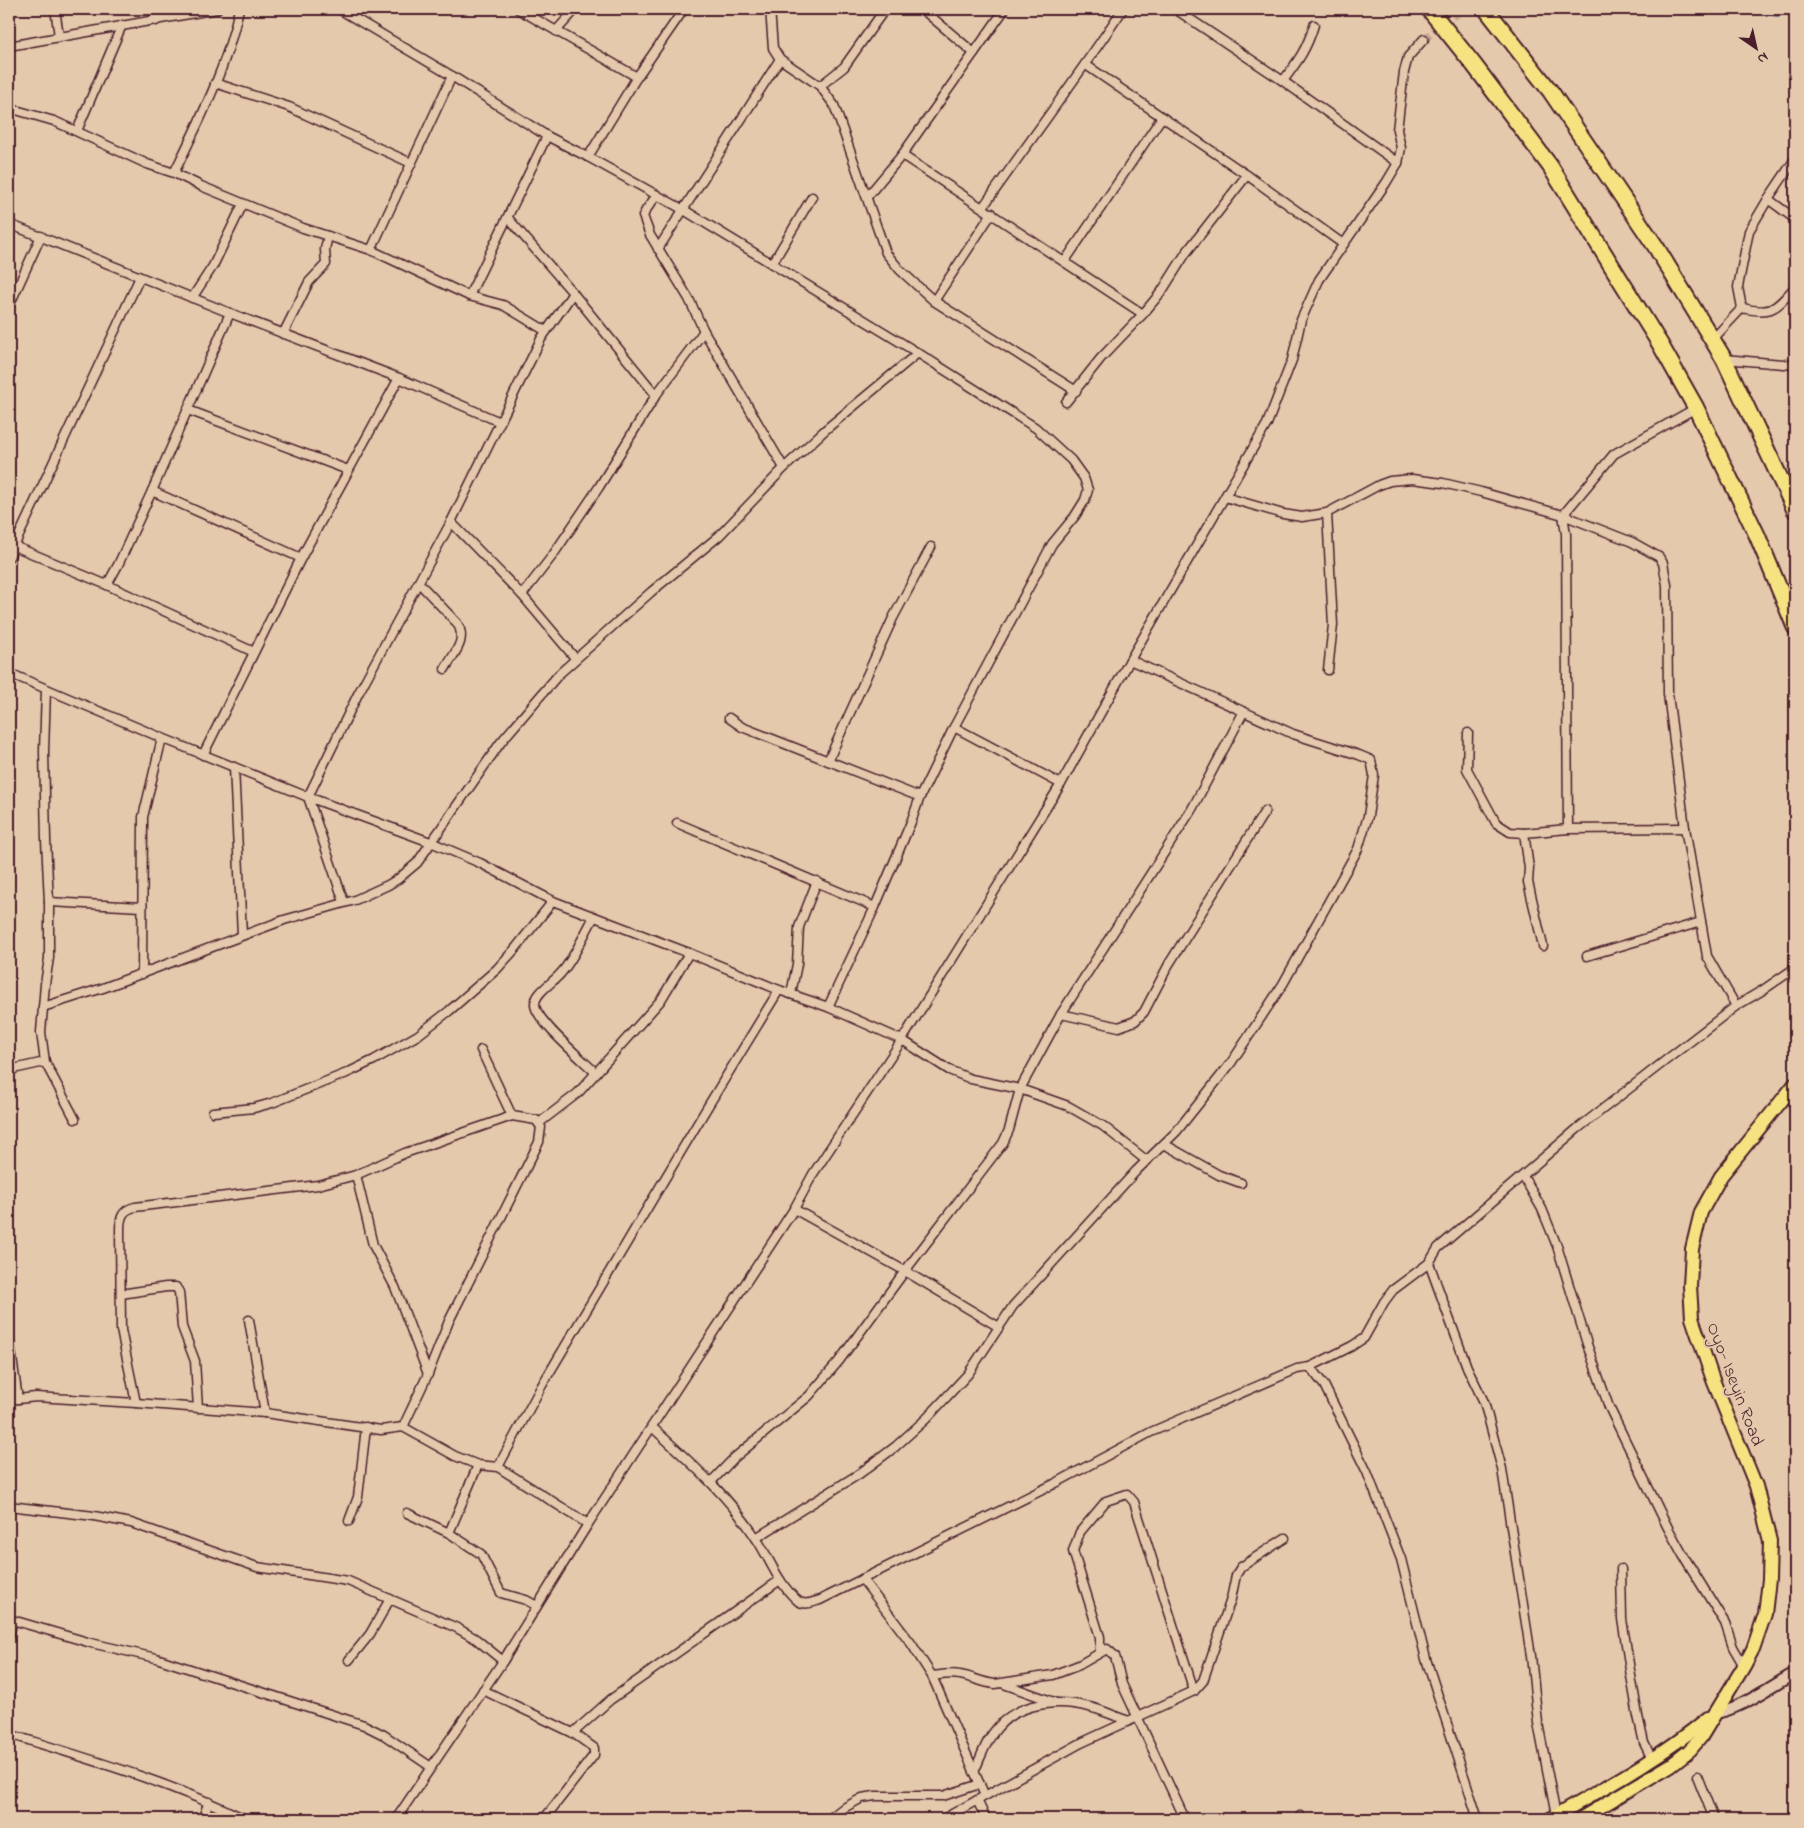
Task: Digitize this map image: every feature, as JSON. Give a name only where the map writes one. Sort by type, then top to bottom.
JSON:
[{"type":"highway","points":[[1429,9],[1550,166],[1660,344],[1696,408],[1757,534],[1795,627]]},
{"type":"highway","points":[[1486,9],[1552,92],[1656,247],[1724,359],[1795,509]]},
{"type":"main road","name":"Oyo- Iseyin Road","points":[[1714,1713],[1753,1649],[1764,1614],[1770,1579],[1770,1542],[1756,1486],[1713,1380],[1692,1318],[1690,1286],[1692,1249],[1702,1212],[1720,1176],[1795,1084]]},
{"type":"main road","points":[[1553,1817],[1652,1759],[1682,1739],[1714,1713]]},
{"type":"main road","points":[[1580,1819],[1671,1765],[1690,1750],[1701,1737],[1714,1713]]},
{"type":"street","points":[[55,9],[59,36]]},
{"type":"street","points":[[154,9],[156,21]]},
{"type":"street","points":[[9,46],[217,9]]},
{"type":"street","points":[[174,174],[201,119],[228,53],[239,9]]},
{"type":"street","points":[[518,9],[637,77]]},
{"type":"street","points":[[556,31],[576,9]]},
{"type":"street","points":[[588,157],[637,77],[684,9]]},
{"type":"street","points":[[770,9],[773,48],[780,59],[820,86],[834,105],[886,253],[906,276],[934,301],[1076,391]]},
{"type":"street","points":[[820,86],[844,67],[885,9]]},
{"type":"street","points":[[922,9],[974,53]]},
{"type":"street","points":[[866,197],[902,155],[1005,9]]},
{"type":"street","points":[[983,207],[1086,65],[1123,9]]},
{"type":"street","points":[[1175,9],[1283,81],[1398,163]]},
{"type":"street","points":[[343,10],[546,136],[684,210],[918,353],[1036,428],[1070,460],[1084,478],[1088,490],[1085,500],[1045,556],[954,727],[920,797],[912,822],[875,907],[828,1007]]},
{"type":"street","points":[[77,131],[122,25]]},
{"type":"street","points":[[1283,81],[1306,49],[1314,25]]},
{"type":"street","points":[[396,1819],[430,1766],[503,1661],[588,1524],[794,1209],[813,1174],[902,1040],[1061,784],[1130,660],[1267,424],[1292,360],[1301,320],[1319,280],[1398,163],[1401,148],[1397,130],[1404,72],[1408,57],[1424,39]]},
{"type":"street","points":[[658,249],[780,59]]},
{"type":"street","points":[[1086,65],[1247,175],[1343,244]]},
{"type":"street","points":[[371,250],[452,76]]},
{"type":"street","points":[[215,83],[290,107],[411,163]]},
{"type":"street","points":[[9,108],[77,131],[147,164],[243,204],[371,250],[469,296],[503,305],[546,331]]},
{"type":"street","points":[[1066,261],[1162,117]]},
{"type":"street","points":[[469,296],[546,136]]},
{"type":"street","points":[[902,155],[1066,261],[1143,314]]},
{"type":"street","points":[[1742,308],[1738,287],[1749,231],[1795,158]]},
{"type":"street","points":[[1066,402],[1101,358],[1162,291],[1186,253],[1247,175]]},
{"type":"street","points":[[657,195],[643,216],[650,235],[690,299],[704,331],[784,468]]},
{"type":"street","points":[[772,264],[812,197]]},
{"type":"street","points":[[1768,199],[1795,219]]},
{"type":"street","points":[[192,298],[214,266],[243,204]]},
{"type":"street","points":[[934,301],[992,214]]},
{"type":"street","points":[[508,218],[573,293],[656,395]]},
{"type":"street","points":[[9,224],[283,334],[399,378],[500,422]]},
{"type":"street","points":[[9,306],[41,236]]},
{"type":"street","points":[[283,334],[309,282],[326,264],[328,236]]},
{"type":"street","points":[[9,557],[140,277]]},
{"type":"street","points":[[1742,308],[1761,312],[1777,307],[1795,287]]},
{"type":"street","points":[[344,902],[308,797],[358,694],[451,522],[546,331],[573,293]]},
{"type":"street","points":[[1713,340],[1742,308]]},
{"type":"street","points":[[106,585],[118,565],[152,491],[230,313]]},
{"type":"street","points":[[522,595],[553,555],[594,494],[656,395],[704,331]]},
{"type":"street","points":[[43,1007],[142,974],[284,920],[355,900],[388,886],[418,863],[501,742],[559,674],[575,658],[719,536],[784,468],[825,430],[918,353]]},
{"type":"street","points":[[1724,359],[1795,365]]},
{"type":"street","points":[[203,755],[301,558],[399,378]]},
{"type":"street","points":[[1568,829],[1566,534],[1564,515],[1614,454],[1696,408]]},
{"type":"street","points":[[188,410],[348,470]]},
{"type":"street","points":[[1225,497],[1283,514],[1302,517],[1327,513],[1390,481],[1412,479],[1443,483],[1564,515],[1632,542],[1659,557],[1663,563],[1667,585],[1668,694],[1701,922],[1707,956],[1736,1006]]},
{"type":"street","points":[[152,491],[301,558]]},
{"type":"street","points":[[1327,513],[1333,625],[1328,670]]},
{"type":"street","points":[[451,522],[522,595],[575,658]]},
{"type":"street","points":[[14,546],[254,652]]},
{"type":"street","points":[[828,761],[893,618],[931,547]]},
{"type":"street","points":[[419,583],[462,630],[462,640],[445,669]]},
{"type":"street","points":[[756,1538],[859,1474],[926,1419],[968,1374],[1013,1306],[1176,1132],[1231,1063],[1283,984],[1358,849],[1368,816],[1374,775],[1371,760],[1293,734],[1243,713],[1130,660]]},
{"type":"street","points":[[9,673],[203,755],[480,863],[553,901],[689,952],[779,990],[828,1007],[902,1040],[949,1070],[971,1079],[1020,1089],[1068,1106],[1103,1126],[1147,1161]]},
{"type":"street","points":[[46,689],[44,761],[49,958],[42,1032],[45,1062],[75,1119]]},
{"type":"street","points":[[711,1482],[740,1452],[809,1396],[844,1354],[1003,1143],[1009,1130],[1020,1089],[1061,1014],[1192,809],[1243,713]]},
{"type":"street","points":[[729,718],[742,727],[920,797]]},
{"type":"street","points":[[954,727],[1061,784]]},
{"type":"street","points":[[1468,733],[1467,768],[1496,823],[1510,832],[1524,833],[1568,829],[1686,828]]},
{"type":"street","points":[[142,974],[143,817],[162,738]]},
{"type":"street","points":[[234,767],[242,936]]},
{"type":"street","points":[[1061,1014],[1119,1027],[1135,1021],[1144,1012],[1169,964],[1265,811]]},
{"type":"street","points":[[677,823],[875,907]]},
{"type":"street","points":[[1524,833],[1529,868],[1528,882],[1543,946]]},
{"type":"street","points":[[791,994],[797,964],[799,927],[816,881]]},
{"type":"street","points":[[213,1112],[254,1108],[272,1103],[347,1073],[418,1035],[449,1011],[496,969],[515,949],[553,901]]},
{"type":"street","points":[[49,902],[141,907]]},
{"type":"street","points":[[594,917],[562,973],[538,995],[534,1002],[545,1024],[596,1073]]},
{"type":"street","points":[[1587,956],[1701,922]]},
{"type":"street","points":[[539,1123],[578,1093],[661,1000],[689,952]]},
{"type":"street","points":[[652,1427],[711,1482],[756,1538],[780,1580],[798,1600],[809,1604],[820,1600],[1045,1488],[1151,1432],[1297,1369],[1310,1367],[1352,1346],[1364,1338],[1393,1290],[1428,1263],[1438,1248],[1577,1129],[1736,1006],[1795,968]]},
{"type":"street","points":[[498,1467],[542,1387],[705,1111],[779,990]]},
{"type":"street","points":[[481,1050],[512,1116]]},
{"type":"street","points":[[9,1070],[45,1062]]},
{"type":"street","points":[[136,1403],[121,1330],[120,1217],[125,1211],[130,1208],[318,1185],[356,1175],[405,1153],[512,1116],[520,1119],[532,1119],[539,1123],[542,1132],[539,1142],[449,1322],[428,1374],[403,1427]]},
{"type":"street","points":[[1164,1144],[1224,1177],[1241,1183]]},
{"type":"street","points":[[356,1175],[373,1245],[395,1287],[428,1374]]},
{"type":"street","points":[[1524,1176],[1542,1209],[1557,1246],[1586,1344],[1609,1408],[1668,1528],[1725,1623],[1733,1647],[1744,1666]]},
{"type":"street","points":[[794,1209],[905,1271],[999,1327]]},
{"type":"street","points":[[1428,1263],[1467,1367],[1484,1402],[1502,1469],[1531,1656],[1538,1723],[1553,1817]]},
{"type":"street","points":[[121,1294],[176,1287],[179,1292],[182,1327],[195,1360],[198,1408]]},
{"type":"street","points":[[249,1320],[266,1413]]},
{"type":"street","points":[[9,1337],[18,1399]]},
{"type":"street","points":[[1310,1367],[1324,1385],[1367,1472],[1401,1559],[1426,1659],[1478,1819]]},
{"type":"street","points":[[9,1400],[36,1397],[136,1403],[266,1413],[381,1430],[403,1427],[455,1456],[478,1465],[498,1467],[588,1524]]},
{"type":"street","points":[[349,1521],[358,1497],[366,1427]]},
{"type":"street","points":[[449,1533],[478,1465]]},
{"type":"street","points":[[1100,1652],[1100,1637],[1073,1551],[1080,1532],[1106,1501],[1127,1494],[1134,1502],[1194,1691]]},
{"type":"street","points":[[9,1506],[94,1516],[131,1523],[249,1564],[348,1581],[457,1628],[476,1639],[503,1661]]},
{"type":"street","points":[[406,1513],[449,1533],[481,1554],[501,1593],[526,1600],[537,1606]]},
{"type":"street","points":[[943,1819],[1081,1743],[1194,1691],[1203,1681],[1231,1600],[1236,1575],[1242,1567],[1285,1538]]},
{"type":"street","points":[[1621,1569],[1622,1619],[1630,1670],[1642,1734],[1652,1759]]},
{"type":"street","points":[[862,1579],[911,1644],[932,1676],[985,1796]]},
{"type":"street","points":[[573,1733],[610,1700],[780,1580]]},
{"type":"street","points":[[349,1660],[370,1634],[390,1599]]},
{"type":"street","points":[[9,1636],[11,1619],[91,1643],[156,1658],[364,1725],[384,1734],[430,1766]]},
{"type":"street","points":[[932,1676],[960,1674],[988,1684],[1002,1683],[1053,1675],[1079,1665],[1107,1649],[1115,1656],[1122,1684],[1185,1819]]},
{"type":"street","points":[[1714,1713],[1723,1712],[1795,1673]]},
{"type":"street","points":[[1002,1683],[1059,1704]]},
{"type":"street","points":[[483,1690],[573,1733],[594,1748],[594,1756],[544,1819]]},
{"type":"street","points":[[974,1772],[997,1726],[1013,1714],[1024,1709],[1042,1704],[1090,1707],[1129,1721]]},
{"type":"street","points":[[9,1734],[148,1778],[210,1802],[245,1819]]},
{"type":"street","points":[[1696,1776],[1714,1819]]},
{"type":"street","points":[[829,1819],[862,1798],[875,1796],[943,1796],[980,1784]]},
{"type":"street","points":[[977,1800],[986,1819]]},
{"type":"street","points":[[202,1819],[210,1802]]},
{"type":"waterway","points":[[1757,9],[1777,16],[1795,9]]},
{"type":"tunnel","points":[[1424,39],[1463,9]]}]
